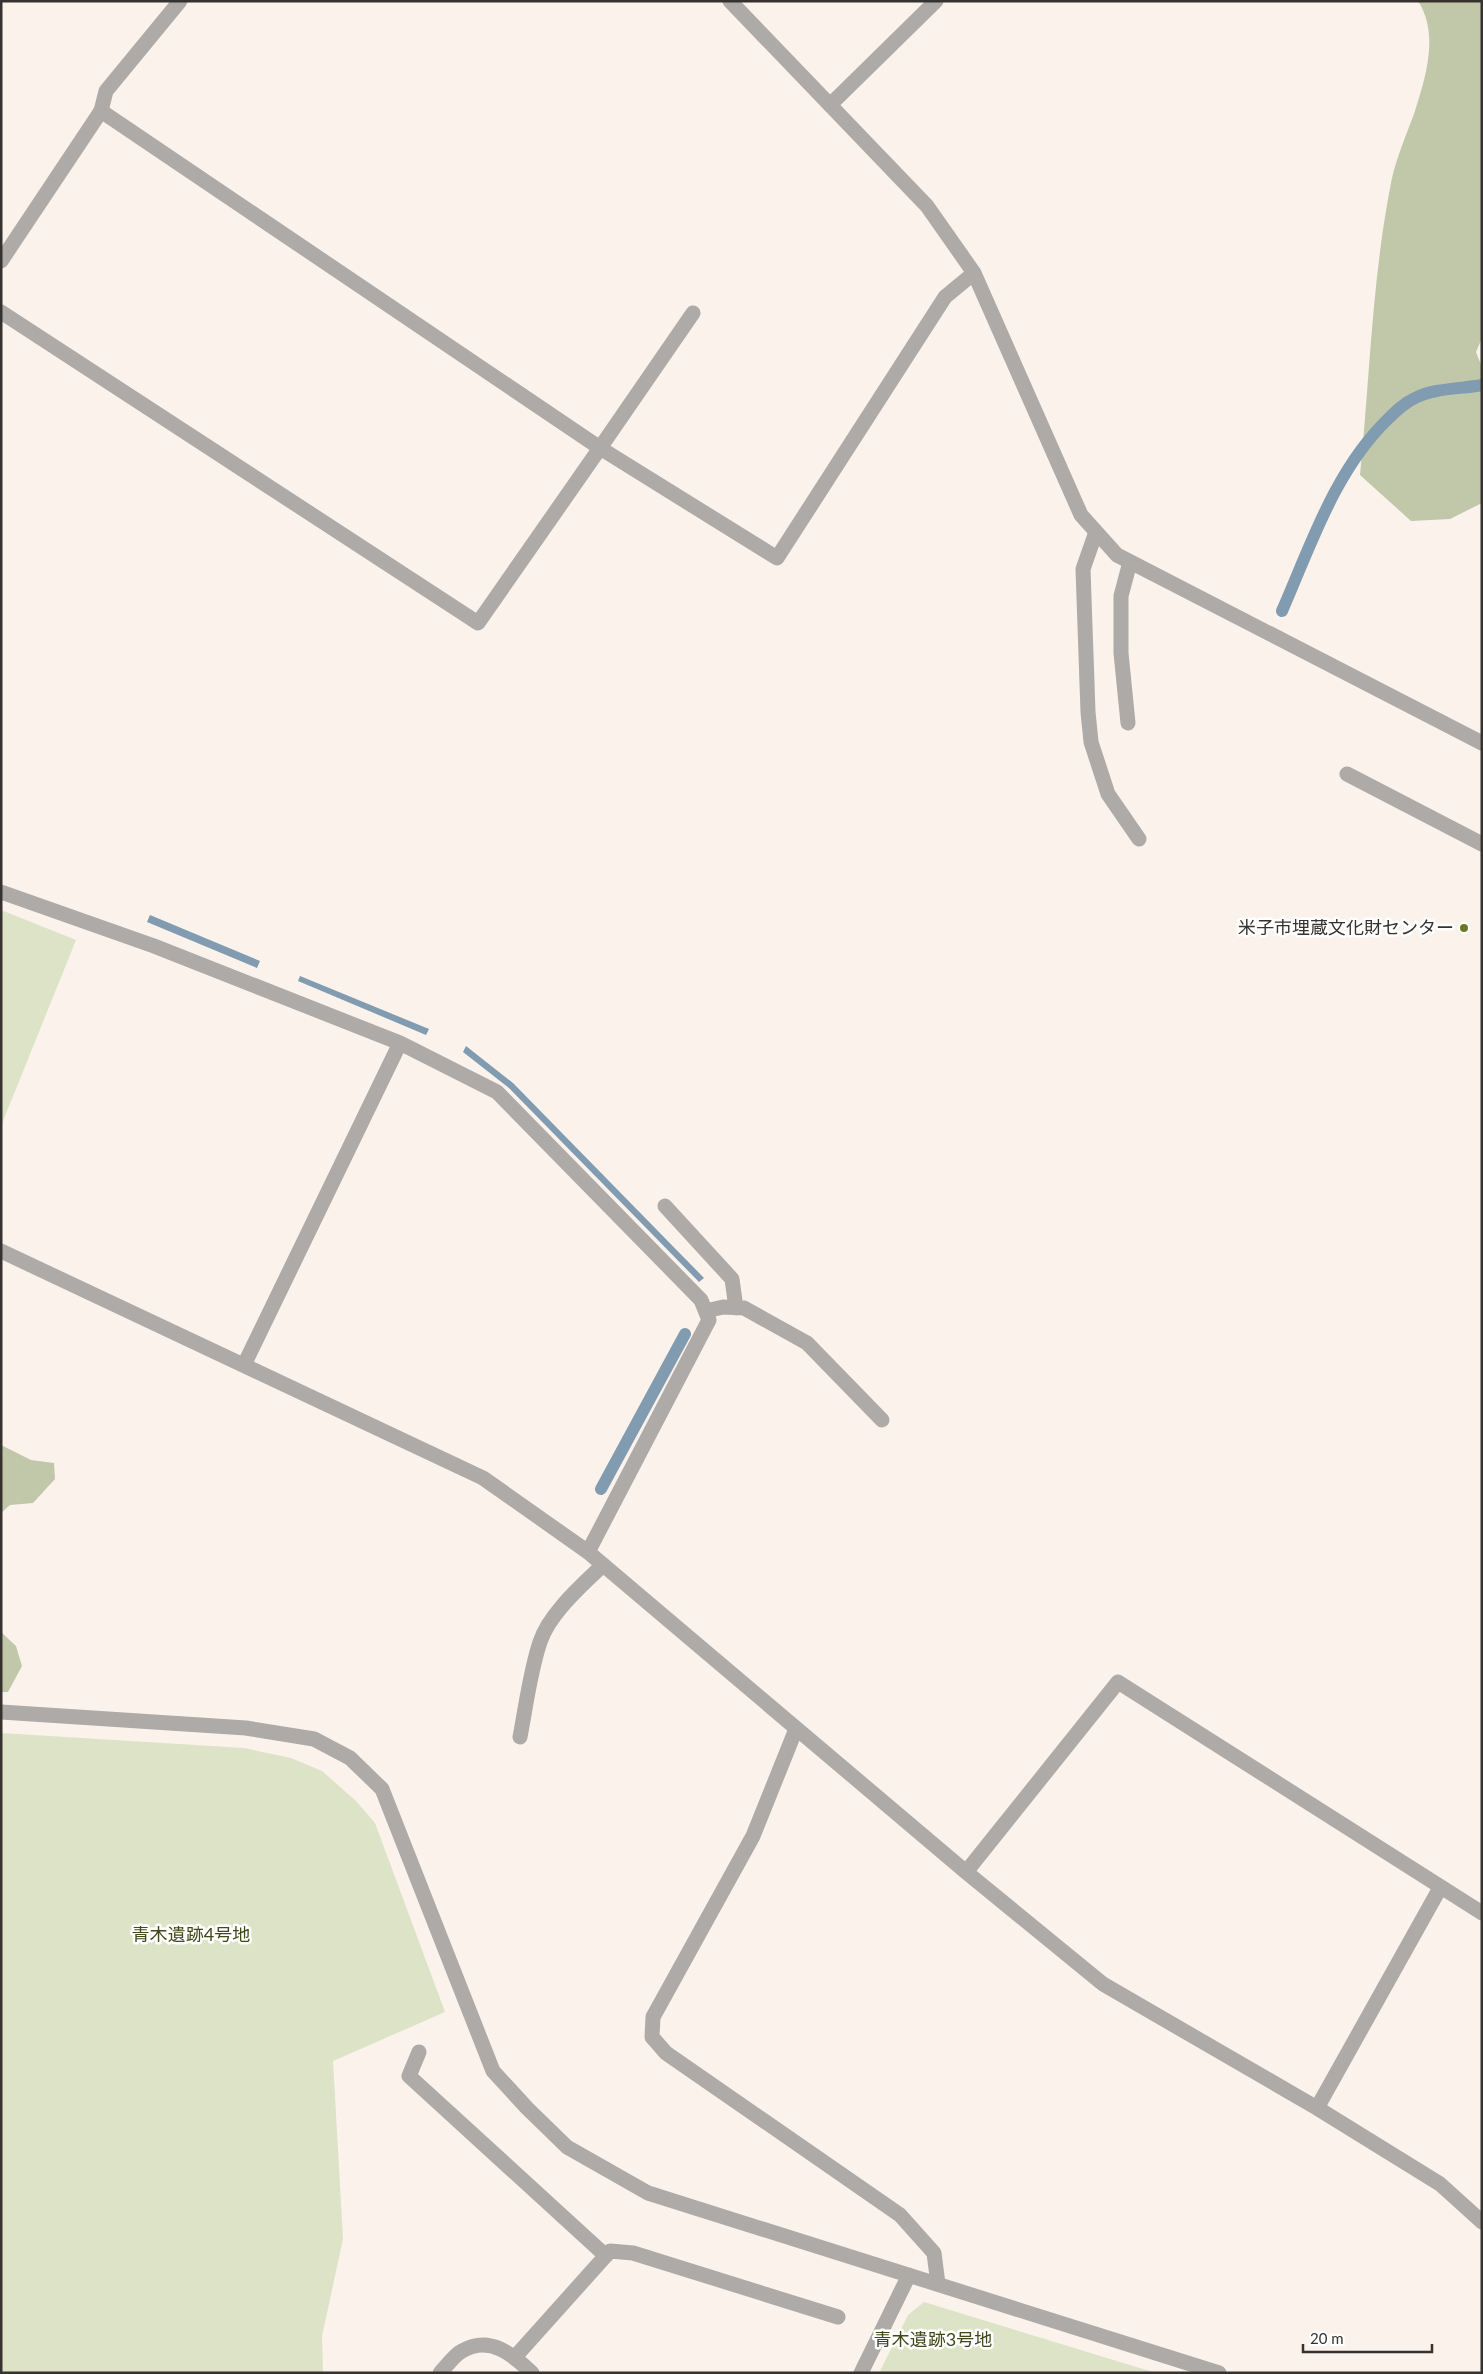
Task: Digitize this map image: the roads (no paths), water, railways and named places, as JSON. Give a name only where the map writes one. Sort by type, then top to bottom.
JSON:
[{"type":"street","points":[[1,260],[100,111],[106,91],[180,1]]},
{"type":"street","points":[[730,1],[927,206],[974,273],[1081,515],[1117,555],[1482,743]]},
{"type":"street","points":[[830,105],[936,1]]},
{"type":"street","points":[[100,111],[600,448],[777,558],[945,297],[974,273]]},
{"type":"street","points":[[1,312],[478,623],[693,312]]},
{"type":"street","points":[[1096,532],[1083,569],[1088,712],[1091,742],[1108,794],[1139,839]]},
{"type":"street","points":[[1128,723],[1121,653],[1121,596],[1130,562]]},
{"type":"street","points":[[1347,774],[1482,844]]},
{"type":"street","points":[[1,892],[154,946],[400,1044],[496,1092],[701,1300],[709,1320],[588,1552]]},
{"type":"street","points":[[244,1365],[400,1044]]},
{"type":"street","points":[[665,1206],[732,1279],[736,1308]]},
{"type":"street","points":[[1,1252],[483,1478],[588,1552],[796,1730],[1103,1984],[1317,2108],[1440,2184],[1482,2222]]},
{"type":"street","points":[[706,1311],[723,1307],[744,1308],[807,1343],[882,1420]]},
{"type":"street","points":[[520,1736],[540,1641],[558,1612],[574,1592],[603,1565]]},
{"type":"street","points":[[966,1872],[1118,1682],[1482,1913]]},
{"type":"street","points":[[1,1712],[246,1728],[314,1739],[350,1758],[382,1789],[493,2071],[567,2147],[648,2193],[1219,2373]]},
{"type":"street","points":[[796,1730],[753,1836],[653,2017],[652,2037],[666,2053],[900,2215],[934,2253],[938,2284]]},
{"type":"street","points":[[1317,2108],[1440,1888]]},
{"type":"street","points":[[419,2052],[409,2076],[606,2256]]},
{"type":"street","points":[[515,2357],[610,2251],[633,2252],[838,2317]]},
{"type":"street","points":[[862,2373],[909,2276]]},
{"type":"street","points":[[440,2373],[461,2351],[476,2345],[486,2344],[499,2348],[515,2357],[532,2373]]},
{"type":"water","points":[[150,915],[260,961],[257,968],[147,922]]},
{"type":"water","points":[[300,976],[429,1029],[426,1035],[298,981]]},
{"type":"water","points":[[466,1046],[513,1083],[704,1278],[699,1282],[509,1088],[463,1052]]},
{"type":"waterway","points":[[1282,611],[1326,509],[1353,461],[1369,439],[1397,410],[1415,398],[1439,391],[1482,385]]},
{"type":"waterway","points":[[601,1489],[685,1334]]},
{"type":"place","name":"米子市埋蔵文化財センター","points":[[1464,928]]},
{"type":"park label","name":"青木遺跡4号地","points":[[191,1935]]},
{"type":"park label","name":"青木遺跡3号地","points":[[933,2340]]}]
